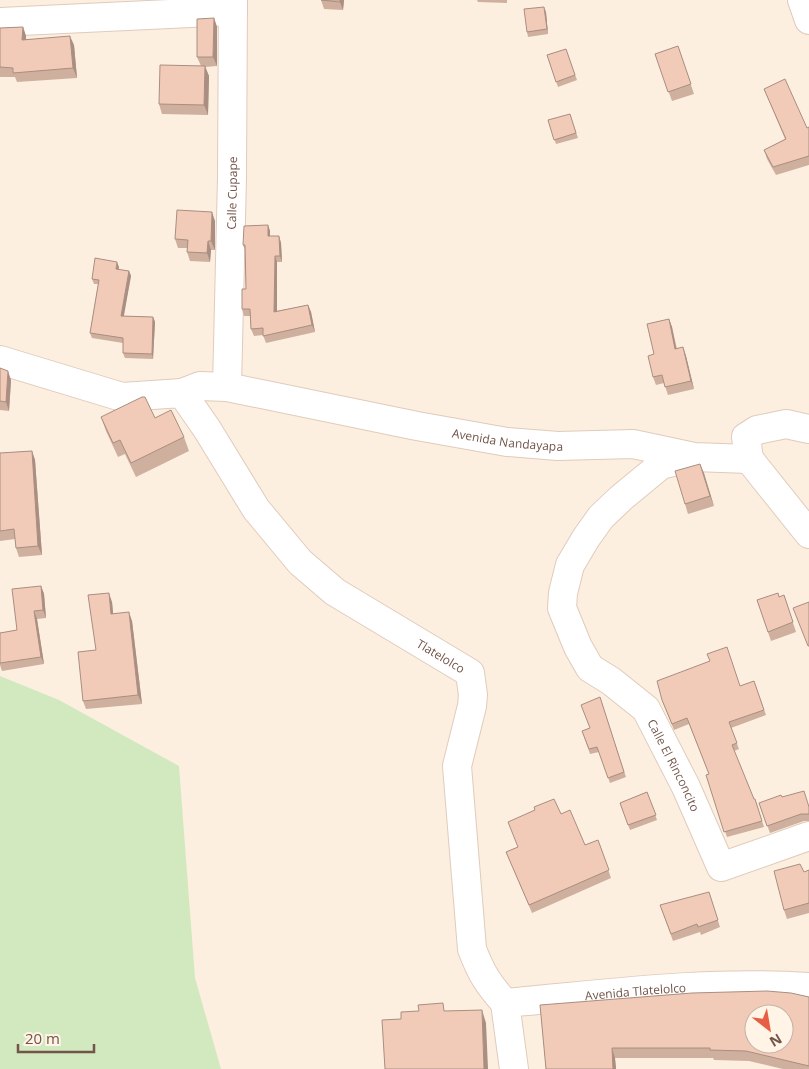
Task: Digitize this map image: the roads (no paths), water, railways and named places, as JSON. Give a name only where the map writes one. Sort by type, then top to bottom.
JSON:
[{"type":"street","points":[[802,0],[809,20]]},
{"type":"street","points":[[0,22],[30,10],[233,6]]},
{"type":"street","name":"Calle Cupape","points":[[227,386],[233,6]]},
{"type":"street","name":"Avenida Nandayapa","points":[[0,360],[122,397],[182,393],[200,386],[227,386],[417,426],[507,442],[558,446],[633,444],[694,457],[749,459]]},
{"type":"street","name":"Tlatelolco","points":[[182,393],[207,429],[256,509],[300,562],[335,592],[470,673],[472,706],[457,766],[472,949],[479,968],[489,986],[505,1003]]},
{"type":"street","points":[[809,429],[786,424],[757,430],[746,437],[749,459],[809,534]]},
{"type":"street","name":"Calle El Rinconcito","points":[[694,457],[661,465],[621,498],[601,518],[586,538],[570,565],[562,608],[578,647],[590,668],[611,681],[646,709],[686,787],[721,867],[809,836]]},
{"type":"street","name":"Avenida Tlatelolco","points":[[505,1003],[693,987],[775,984],[809,986]]},
{"type":"street","points":[[505,1003],[514,1069]]}]
